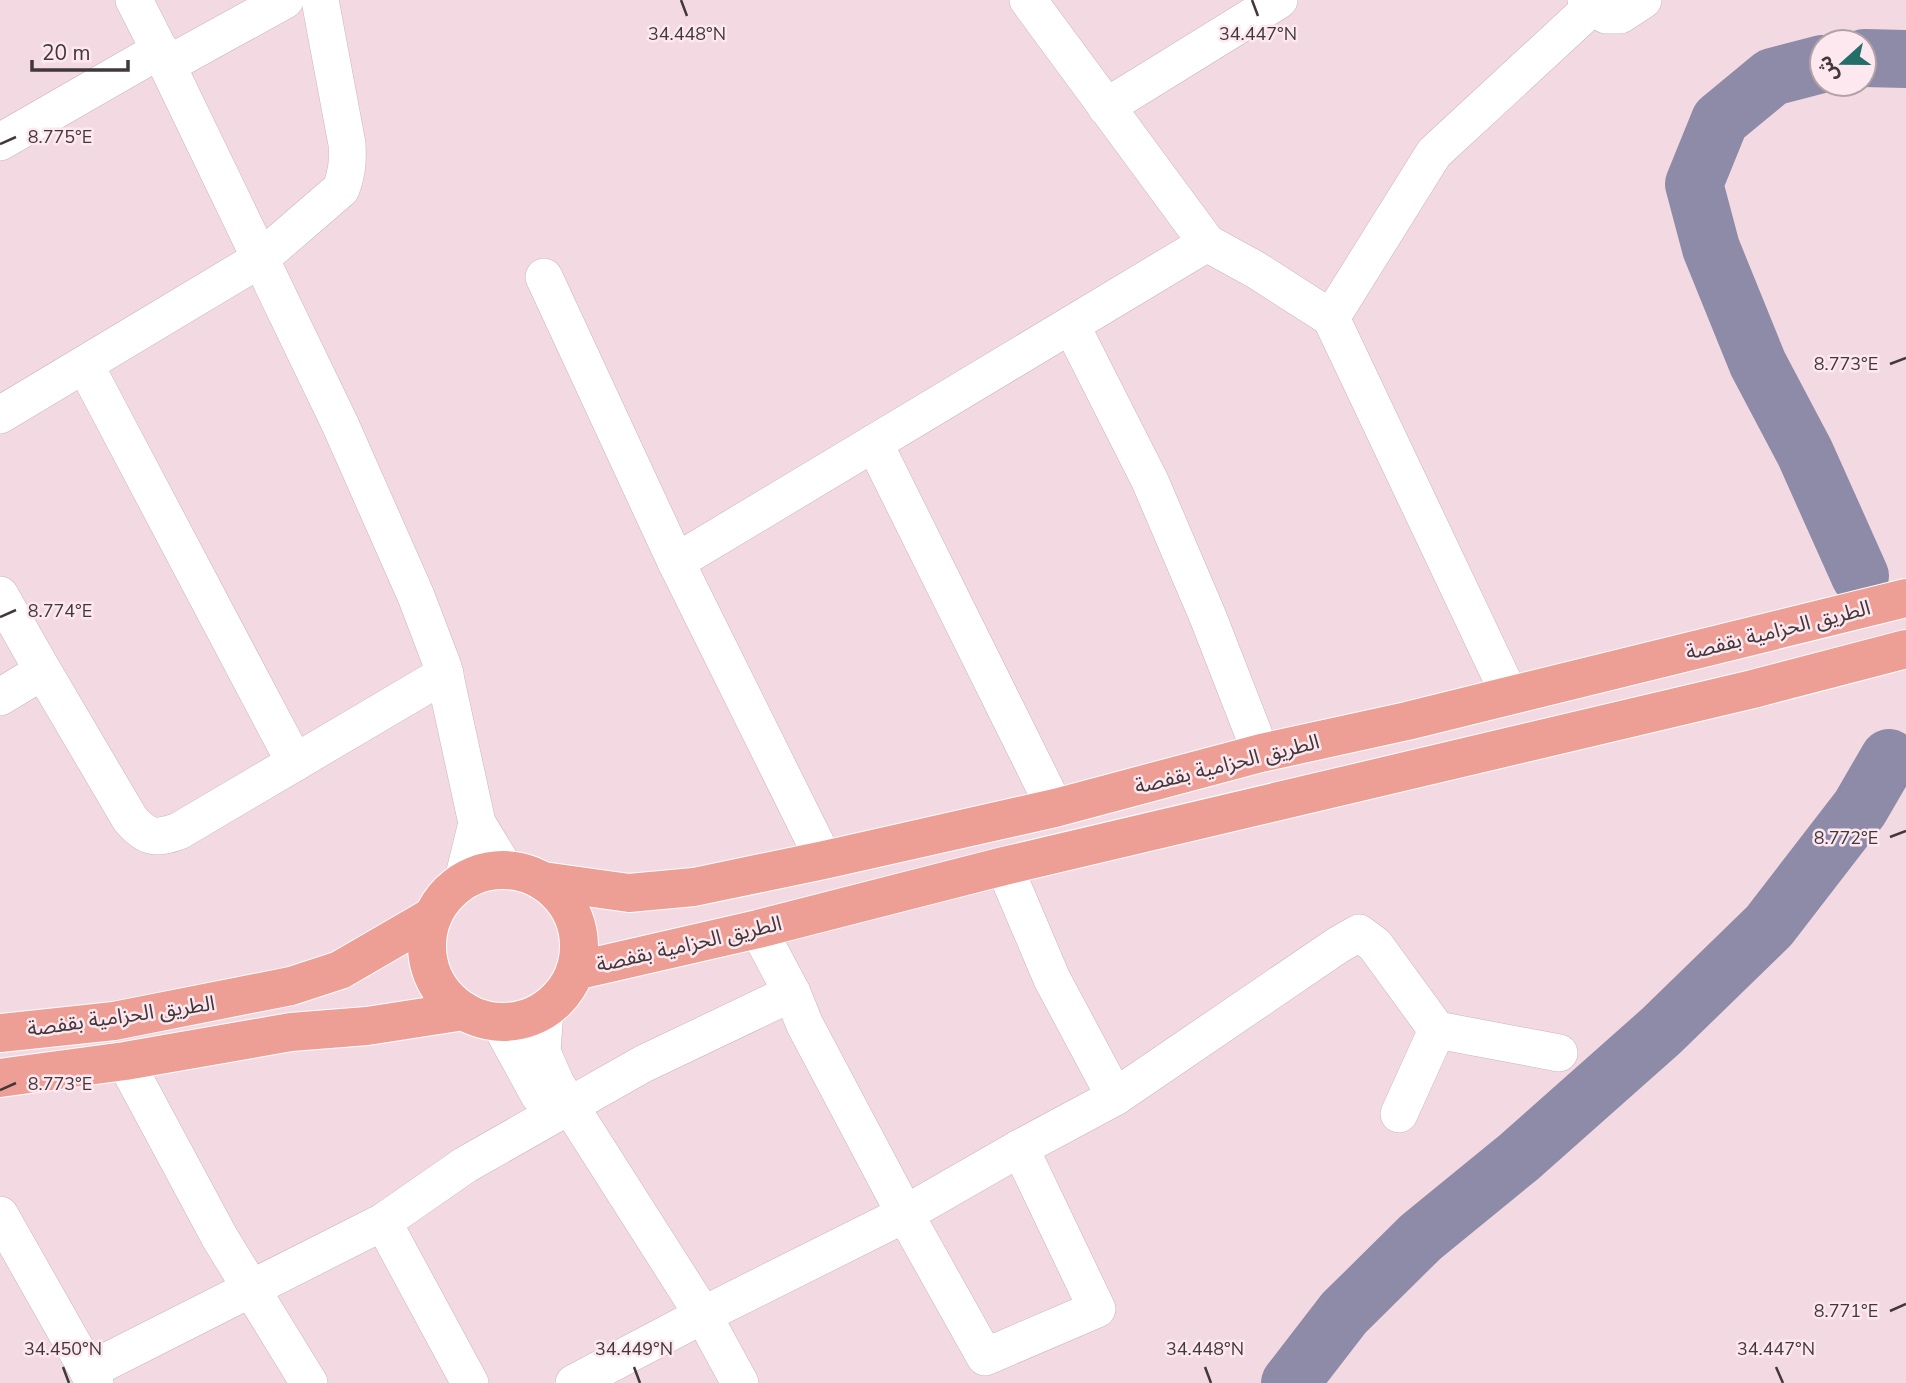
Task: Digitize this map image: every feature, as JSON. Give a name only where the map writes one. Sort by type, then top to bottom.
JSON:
[{"type":"main road","name":"الطريق الحزامية بقفصة","points":[[542,881],[629,893],[694,887],[1055,808],[1261,753],[1510,696],[1906,598]]},
{"type":"main road","name":"الطريق الحزامية بقفصة","points":[[575,971],[758,929],[1004,866],[1753,689],[1906,649]]},
{"type":"main road","points":[[505,869],[542,881],[562,898],[574,920],[579,946],[575,971],[563,992],[545,1009],[523,1020],[482,1017],[447,998],[435,980],[428,959],[427,937],[433,916],[445,896],[463,880],[486,871],[505,869]]},
{"type":"main road","name":"الطريق الحزامية بقفصة","points":[[0,1033],[114,1021],[290,986],[340,970],[433,916]]},
{"type":"main road","name":"الطريق الحزامية بقفصة","points":[[0,1078],[125,1061],[291,1032],[482,1017]]},
{"type":"street","points":[[134,0],[340,424],[415,596],[445,674],[477,823],[505,869]]},
{"type":"street","points":[[0,142],[164,57],[285,0]]},
{"type":"street","points":[[0,415],[260,259],[341,189],[348,161],[347,144],[320,0]]},
{"type":"street","points":[[1028,0],[1207,243],[1256,270],[1331,318],[1510,696]]},
{"type":"street","points":[[1107,107],[1279,0]]},
{"type":"street","points":[[1331,318],[1434,153],[1589,4],[1606,15],[1620,15],[1643,0]]},
{"type":"street","points":[[676,562],[1207,243]]},
{"type":"street","points":[[544,277],[676,562],[824,860]]},
{"type":"street","points":[[1071,325],[1150,481],[1208,617],[1261,753]]},
{"type":"street","points":[[85,365],[295,763]]},
{"type":"street","points":[[874,443],[1055,808]]},
{"type":"street","points":[[0,595],[131,819],[141,832],[152,836],[179,831],[445,674]]},
{"type":"street","points":[[0,697],[43,671]]},
{"type":"street","points":[[463,880],[477,823]]},
{"type":"street","points":[[1004,866],[1052,979],[1115,1097]]},
{"type":"street","points":[[758,929],[792,993],[805,1025],[905,1214],[985,1357],[1097,1309],[1020,1148]]},
{"type":"street","points":[[574,1383],[905,1214],[1115,1097],[1359,933],[1375,945],[1437,1030],[1559,1053]]},
{"type":"street","points":[[0,1215],[92,1377],[250,1288],[383,1222],[465,1165],[643,1064],[792,993]]},
{"type":"street","points":[[545,1009],[542,1052],[556,1084],[561,1111]]},
{"type":"street","points":[[482,1017],[561,1111],[703,1315],[740,1383]]},
{"type":"street","points":[[1399,1114],[1437,1030]]},
{"type":"street","points":[[125,1061],[220,1238],[309,1383]]},
{"type":"street","points":[[383,1222],[470,1383]]},
{"type":"waterway","points":[[1878,58],[1906,59]]},
{"type":"waterway","points":[[1808,68],[1772,77],[1720,120],[1694,184],[1711,248],[1758,364],[1805,453],[1860,576]]},
{"type":"waterway","points":[[1290,1383],[1344,1313],[1421,1237],[1519,1157],[1661,1031],[1769,926],[1860,808],[1889,758]]}]
